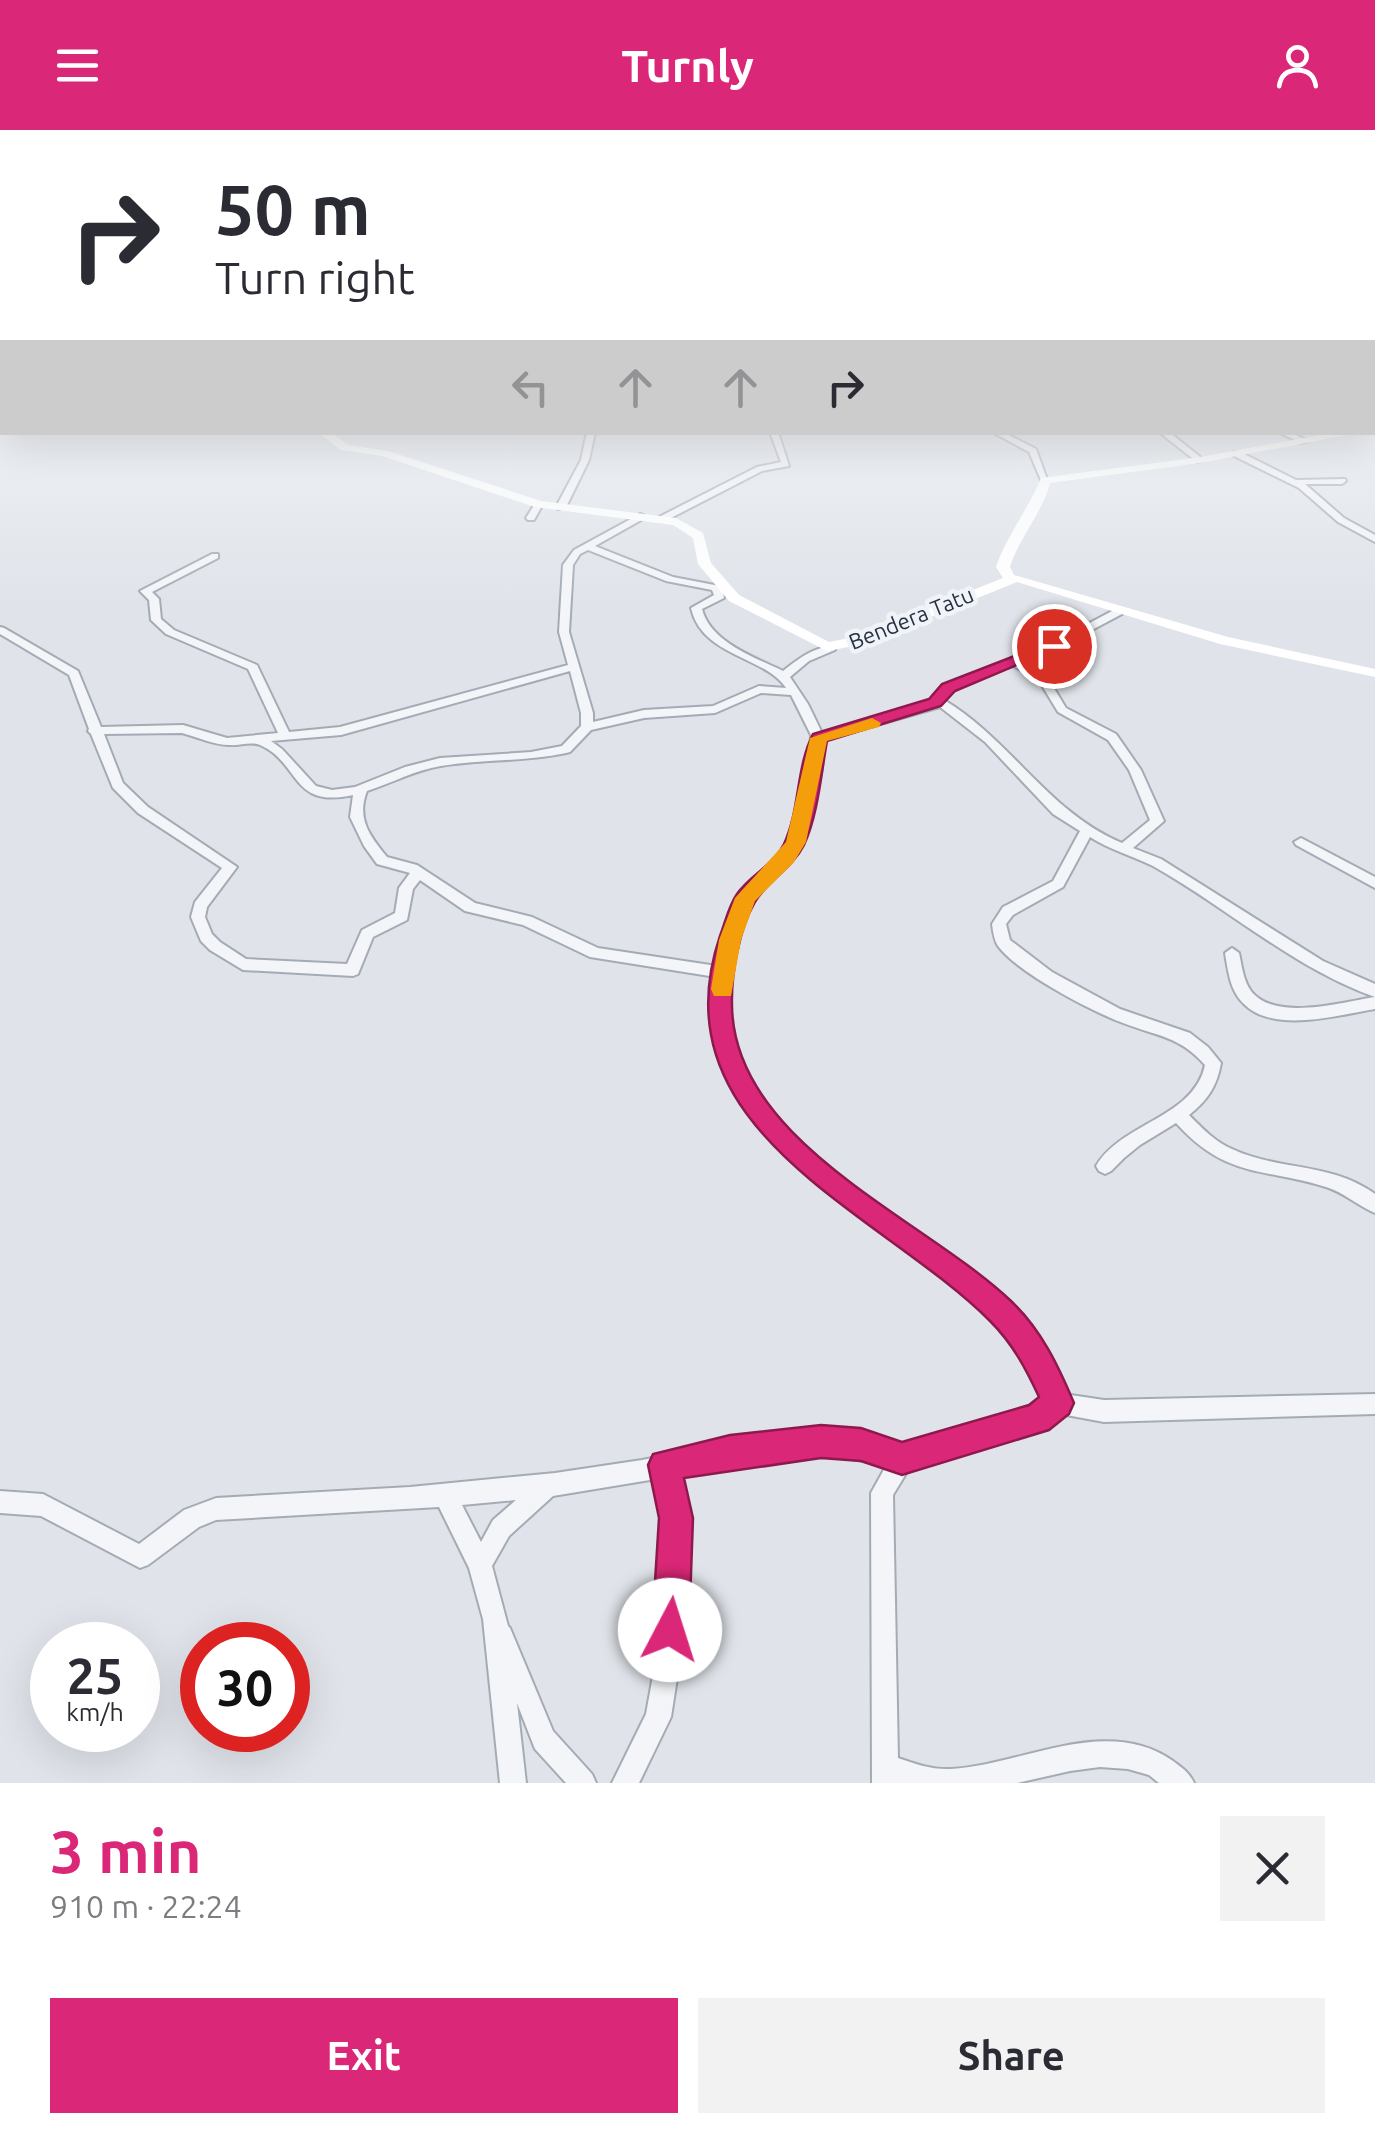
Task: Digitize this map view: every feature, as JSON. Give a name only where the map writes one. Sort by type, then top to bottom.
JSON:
[{"type":"main road","name":"Bendera Tatu","points":[[364,450],[380,452],[539,504],[676,522],[700,536],[705,564],[722,590],[759,614],[832,648],[1010,579],[1033,581],[1118,612],[1225,641],[1375,673]]},
{"type":"main road","points":[[1010,579],[1003,567],[1007,550],[1038,509],[1045,480],[1257,450]]},
{"type":"street","points":[[561,507],[573,479],[584,470],[588,450]]},
{"type":"street","points":[[662,519],[760,469],[786,464],[781,450]]},
{"type":"street","points":[[1031,450],[1045,480]]},
{"type":"street","points":[[1187,450],[1200,460]]},
{"type":"street","points":[[1237,454],[1294,482],[1328,504],[1341,520],[1375,540]]},
{"type":"street","points":[[1294,482],[1342,482]]},
{"type":"street","points":[[531,518],[539,504]]},
{"type":"street","points":[[258,739],[281,750],[316,791],[363,788],[434,762],[554,753],[576,743],[586,727],[586,701],[564,632],[568,565],[571,557],[640,517]]},
{"type":"street","points":[[589,547],[670,579],[722,590],[720,596],[696,608],[699,620],[710,633],[790,684],[819,738],[796,842],[786,858],[746,898],[730,940],[720,1007],[732,1071],[772,1129],[851,1198],[956,1272],[1002,1313],[1034,1350],[1058,1403]]},
{"type":"street","points":[[214,556],[167,583],[148,586],[145,591],[154,599],[156,620],[170,632],[253,667],[285,736]]},
{"type":"street","points":[[819,738],[935,702],[948,688],[1054,646],[1118,612]]},
{"type":"street","points":[[0,630],[74,673],[89,703],[94,731],[117,784],[143,810],[230,867],[200,906],[198,917],[206,937],[242,964],[353,970],[359,943],[366,933],[402,916],[406,888],[418,872]]},
{"type":"street","points":[[586,727],[644,714],[715,709],[760,690],[790,684],[805,659],[832,648]]},
{"type":"street","points":[[1014,662],[1042,677],[1069,715],[1106,730],[1135,770],[1157,821],[1122,850]]},
{"type":"street","points":[[94,731],[183,729],[226,742],[342,731],[574,667]]},
{"type":"street","points":[[935,702],[958,713],[989,739],[1058,811],[1122,850],[1156,862],[1318,965],[1375,991]]},
{"type":"street","points":[[363,788],[354,812],[362,834],[382,862],[418,872],[470,907],[527,921],[595,952],[725,973]]},
{"type":"street","points":[[1087,830],[1058,884],[1008,911],[998,934],[1013,952],[1073,990],[1136,1022],[1165,1026],[1203,1050],[1213,1063],[1214,1076],[1208,1088],[1178,1114],[1135,1135],[1105,1166]]},
{"type":"street","points":[[1301,842],[1375,883]]},
{"type":"street","points":[[1232,953],[1233,976],[1240,990],[1268,1012],[1298,1016],[1375,1003]]},
{"type":"street","points":[[1178,1114],[1224,1154],[1328,1179],[1375,1205]]},
{"type":"street","points":[[0,1502],[43,1505],[140,1557],[192,1518],[216,1510],[552,1484],[730,1451],[821,1442],[861,1445],[902,1459],[1038,1418],[1058,1403],[1104,1411],[1375,1404]]},
{"type":"street","points":[[902,1459],[882,1493],[883,1778],[952,1782],[1051,1760],[1107,1755],[1144,1759],[1167,1769],[1181,1783]]},
{"type":"street","points":[[625,1783],[658,1717],[668,1658],[676,1518],[664,1465]]},
{"type":"street","points":[[480,1565],[500,1528],[552,1484]]},
{"type":"street","points":[[445,1495],[480,1565],[494,1619],[544,1740],[583,1783]]},
{"type":"street","points":[[494,1619],[513,1783]]},
{"type":"slow traffic","points":[[723,989],[730,940],[746,898],[764,875],[786,858],[796,842],[819,738],[872,723]]},
{"type":"route","points":[[670,1630],[676,1518],[664,1465],[730,1451],[821,1442],[861,1445],[902,1459],[914,1452],[1038,1418],[1058,1403],[1034,1350],[1002,1313],[956,1272],[851,1198],[772,1129],[732,1071],[720,1007],[730,940],[746,898],[764,875],[786,858],[796,842],[819,738],[935,702],[948,688],[1054,646]]}]
